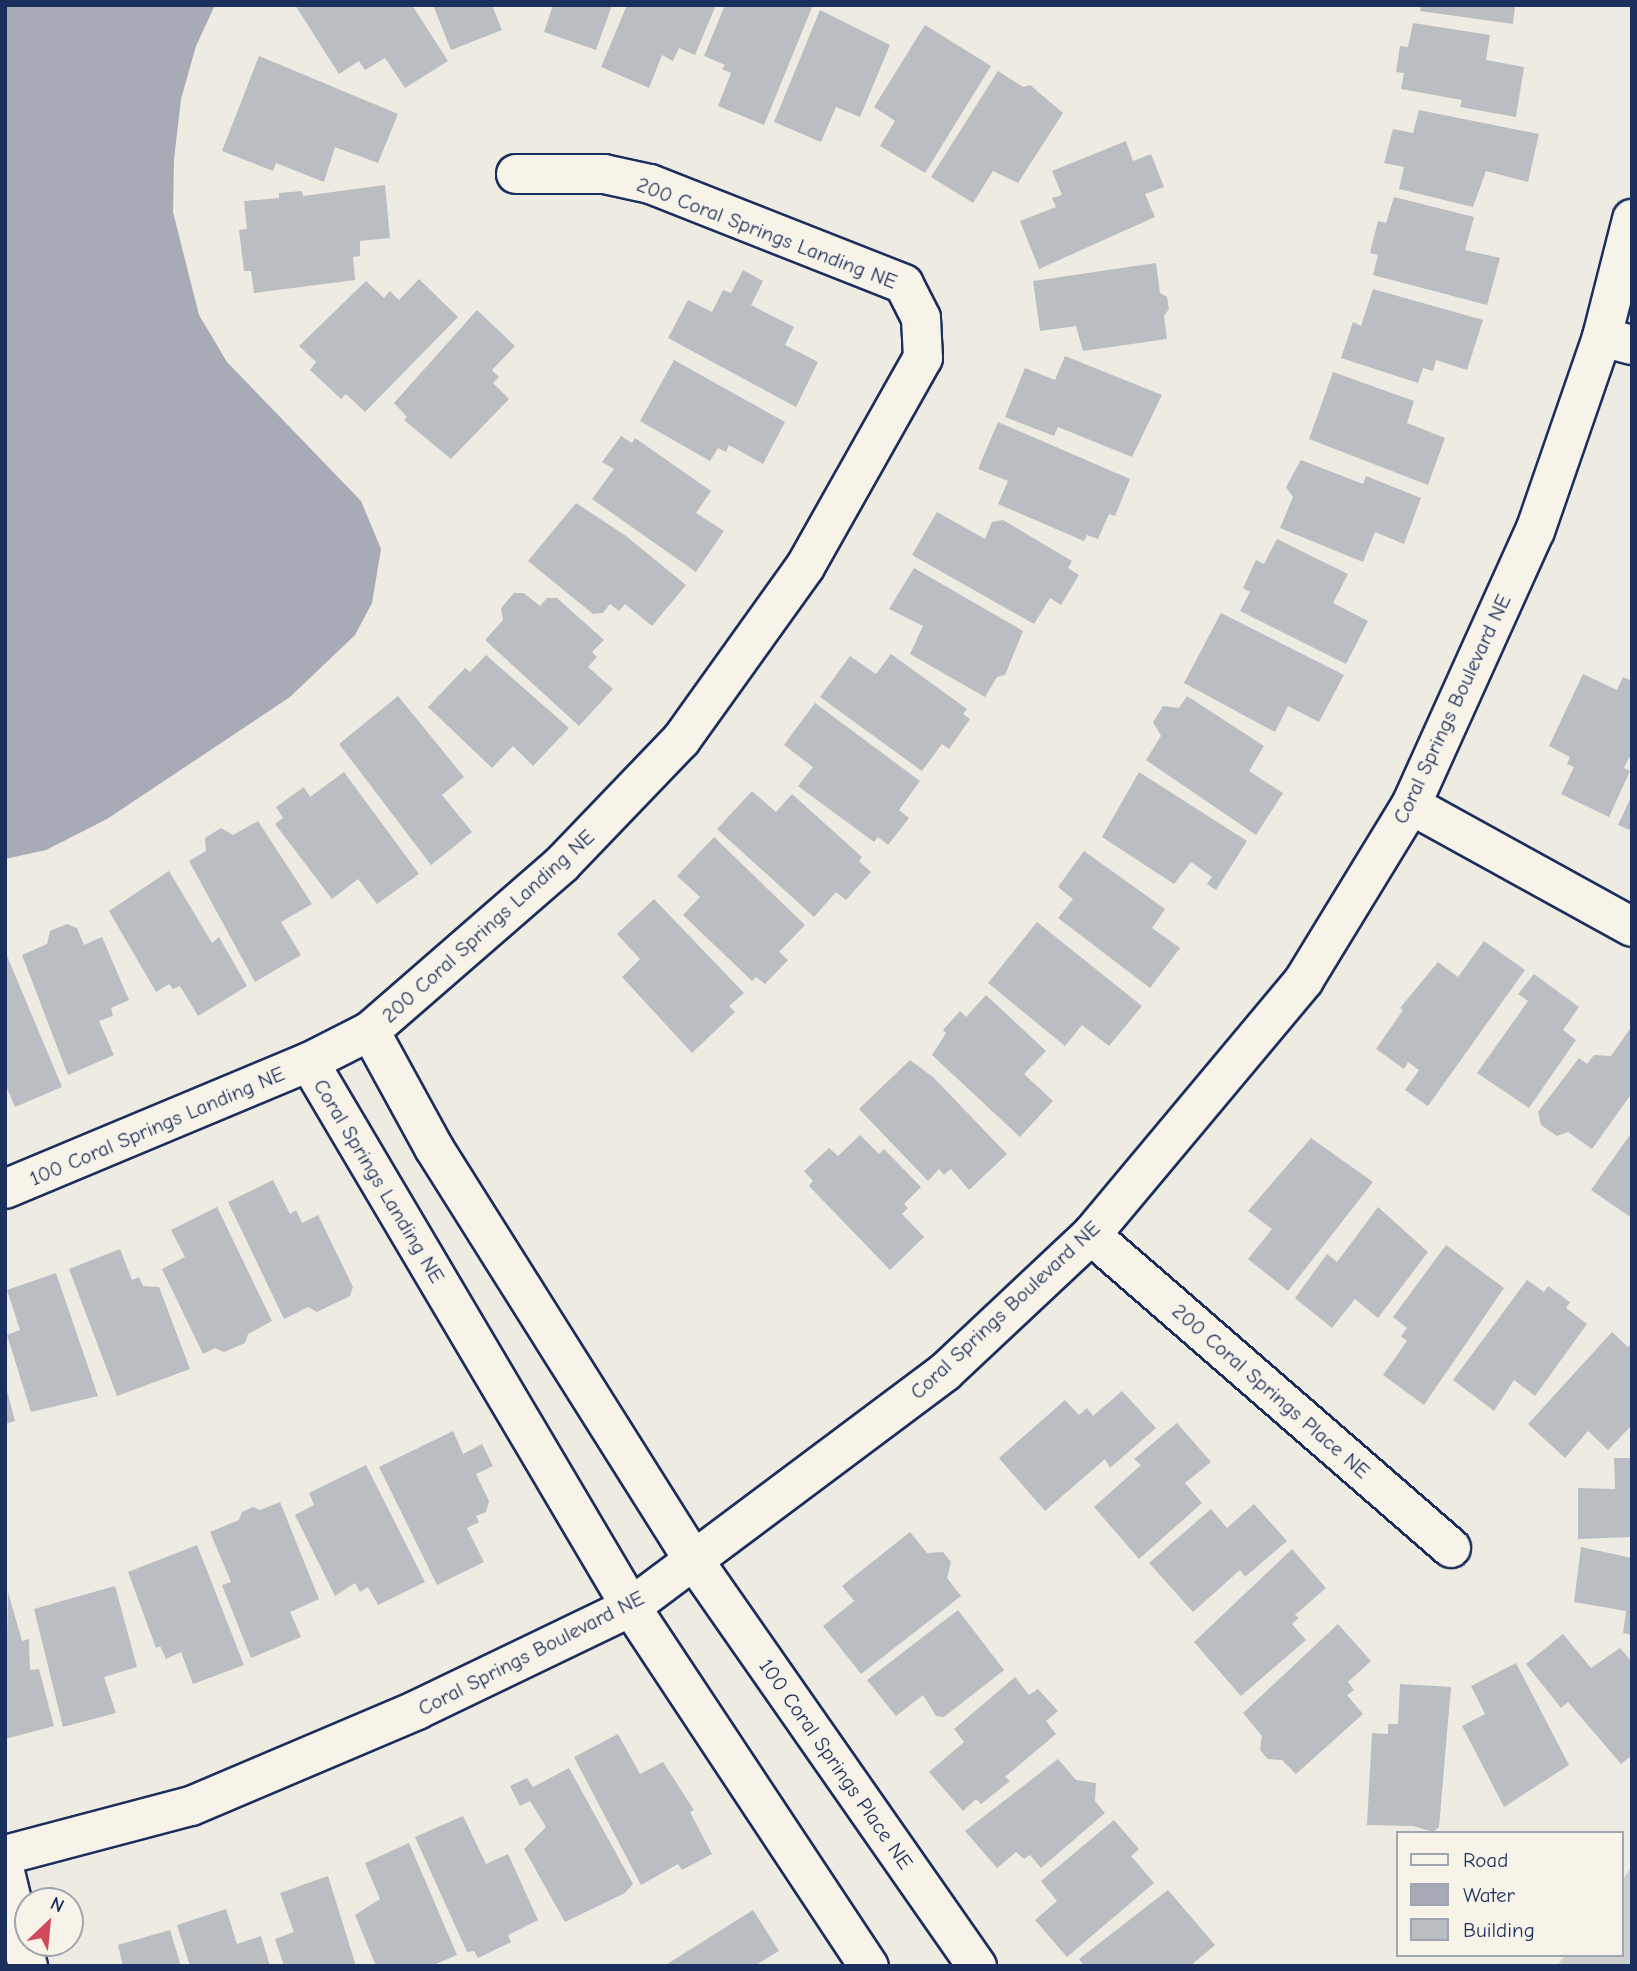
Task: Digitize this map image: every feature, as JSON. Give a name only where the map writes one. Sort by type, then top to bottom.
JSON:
[{"type":"street","name":"200 Coral Springs Landing NE","points":[[370,1031],[562,864],[681,740],[805,567],[923,358],[921,318],[904,284],[650,184],[604,174],[516,174]]},
{"type":"street","name":"Coral Springs Boulevard NE","points":[[5,1854],[191,1807],[417,1710],[631,1607],[695,1562],[945,1372],[1091,1235],[1304,980],[1411,805],[1535,531],[1617,341],[1632,219]]},
{"type":"street","points":[[1411,805],[1632,927]]},
{"type":"street","name":"Coral Springs Landing NE","points":[[370,1031],[309,1062],[631,1607]]},
{"type":"street","points":[[370,1031],[434,1148],[695,1562]]},
{"type":"street","name":"100 Coral Springs Landing NE","points":[[5,1189],[309,1062]]},
{"type":"street","name":"200 Coral Springs Place NE","points":[[1091,1235],[1451,1548]]},
{"type":"street","name":"100 Coral Springs Place NE","points":[[695,1562],[976,1966]]},
{"type":"street","points":[[631,1607],[869,1966]]},
{"type":"street","points":[[5,1872],[27,1966]]},
{"type":"shaded area","points":[[1632,1867],[1632,1966],[1557,1966],[1564,1957],[1623,1957],[1623,1878]]},
{"type":"water","points":[[5,5],[215,5],[196,46],[181,99],[174,160],[173,212],[199,315],[227,362],[361,501],[381,549],[372,603],[355,635],[290,697],[107,819],[46,850],[5,859]]},
{"type":"building","points":[[295,5],[412,5],[448,61],[405,88],[385,58],[365,70],[359,61],[339,74]]},
{"type":"building","points":[[433,5],[492,5],[502,30],[451,50]]},
{"type":"building","points":[[553,5],[612,5],[596,50],[544,32]]},
{"type":"building","points":[[627,5],[716,5],[695,55],[679,48],[673,61],[662,55],[649,88],[601,67]]},
{"type":"building","points":[[725,5],[813,5],[764,125],[718,106],[731,73],[722,69],[725,65],[704,56]]},
{"type":"building","points":[[1421,5],[1515,5],[1513,24],[1420,11]]},
{"type":"building","points":[[820,10],[890,45],[860,117],[836,107],[821,142],[774,122]]},
{"type":"building","points":[[1413,23],[1490,35],[1486,60],[1524,67],[1516,117],[1460,107],[1462,100],[1401,89],[1404,73],[1396,72],[1400,46],[1408,47]]},
{"type":"building","points":[[925,25],[991,66],[925,173],[880,146],[895,121],[874,107]]},
{"type":"building","points":[[259,56],[398,114],[378,163],[335,147],[324,182],[276,163],[273,171],[222,151]]},
{"type":"building","points":[[998,71],[1023,87],[1030,85],[1063,113],[1018,183],[993,171],[973,203],[931,177]]},
{"type":"building","points":[[1419,110],[1539,134],[1528,182],[1486,171],[1473,207],[1399,189],[1404,167],[1384,163],[1393,129],[1413,133]]},
{"type":"building","points":[[1126,141],[1133,161],[1151,154],[1164,187],[1145,194],[1155,217],[1039,269],[1020,221],[1056,207],[1052,198],[1062,195],[1052,171]]},
{"type":"building","points":[[385,185],[390,238],[360,241],[360,256],[353,257],[355,280],[254,293],[251,271],[244,271],[239,230],[247,229],[244,201],[279,198],[279,193],[302,191],[303,196]]},
{"type":"building","points":[[1394,197],[1474,217],[1465,250],[1500,258],[1487,305],[1373,275],[1378,255],[1370,253],[1378,221],[1386,223]]},
{"type":"building","points":[[1156,263],[1160,293],[1167,297],[1169,309],[1164,316],[1167,339],[1083,351],[1076,326],[1040,331],[1033,281]]},
{"type":"building","points":[[743,270],[763,281],[751,305],[794,327],[785,345],[818,362],[796,407],[668,338],[688,300],[712,312],[723,290],[731,293]]},
{"type":"building","points":[[419,279],[458,317],[365,412],[346,394],[341,399],[310,370],[316,362],[299,346],[366,281],[384,298],[390,291],[399,300]]},
{"type":"building","points":[[1373,289],[1483,320],[1467,370],[1436,360],[1433,371],[1423,368],[1418,383],[1341,358],[1353,322],[1361,326]]},
{"type":"building","points":[[477,310],[515,346],[492,370],[499,377],[493,383],[509,399],[451,459],[404,420],[407,417],[394,403]]},
{"type":"building","points":[[1065,356],[1162,395],[1132,457],[1058,427],[1054,436],[1005,417],[1025,368],[1055,380]]},
{"type":"building","points":[[674,360],[785,422],[763,464],[729,445],[726,452],[718,448],[710,461],[640,421]]},
{"type":"building","points":[[1333,372],[1414,401],[1407,423],[1445,438],[1428,485],[1309,439]]},
{"type":"building","points":[[998,422],[1130,479],[1115,516],[1109,514],[1098,539],[1087,535],[1084,541],[998,504],[1008,481],[978,469]]},
{"type":"building","points":[[621,436],[632,443],[635,438],[711,491],[696,513],[724,531],[696,572],[592,499],[614,469],[602,462]]},
{"type":"building","points":[[1301,460],[1363,484],[1366,476],[1421,498],[1404,544],[1375,532],[1363,562],[1280,528],[1293,497],[1286,487]]},
{"type":"building","points":[[576,503],[626,536],[686,585],[652,626],[625,604],[619,611],[610,604],[603,613],[593,614],[528,561]]},
{"type":"building","points":[[937,512],[985,539],[992,522],[1003,520],[1072,561],[1068,568],[1079,575],[1061,605],[1050,598],[1034,624],[912,555]]},
{"type":"building","points":[[1277,539],[1348,574],[1333,603],[1368,621],[1346,664],[1240,611],[1250,592],[1243,588],[1256,560],[1264,564]]},
{"type":"building","points":[[914,568],[1023,631],[1005,675],[997,677],[985,697],[910,654],[923,626],[889,609]]},
{"type":"building","points":[[514,593],[524,593],[540,606],[547,598],[557,598],[604,640],[592,652],[597,657],[588,667],[613,689],[579,726],[485,640],[503,620],[501,608]]},
{"type":"building","points":[[1221,613],[1344,675],[1319,722],[1288,706],[1275,732],[1184,683]]},
{"type":"building","points":[[891,654],[967,709],[963,714],[970,719],[949,749],[942,744],[922,771],[820,697],[850,656],[876,674]]},
{"type":"building","points":[[486,655],[569,728],[533,766],[513,746],[492,768],[428,707],[465,668],[470,672]]},
{"type":"building","points":[[1583,674],[1617,690],[1623,677],[1632,681],[1632,752],[1624,768],[1630,771],[1609,817],[1561,794],[1574,767],[1567,764],[1570,757],[1549,746]]},
{"type":"building","points":[[398,696],[464,777],[442,795],[472,832],[431,865],[339,744]]},
{"type":"building","points":[[1187,696],[1264,746],[1249,771],[1283,793],[1256,835],[1146,760],[1161,736],[1153,722],[1163,706],[1179,708]]},
{"type":"building","points":[[815,703],[920,781],[899,810],[909,818],[888,845],[878,837],[874,842],[798,786],[813,767],[784,745]]},
{"type":"building","points":[[344,772],[419,874],[377,904],[358,879],[332,899],[275,824],[283,818],[276,807],[304,787],[310,797]]},
{"type":"building","points":[[1139,772],[1247,841],[1216,890],[1207,884],[1212,877],[1191,862],[1174,884],[1102,837]]},
{"type":"building","points":[[752,791],[776,812],[792,794],[862,857],[859,861],[871,872],[846,900],[836,892],[814,917],[717,829]]},
{"type":"building","points":[[1632,795],[1632,831],[1618,825]]},
{"type":"building","points":[[258,821],[312,904],[281,922],[301,955],[255,982],[189,861],[206,851],[205,838],[221,828],[233,835]]},
{"type":"building","points":[[714,837],[805,925],[779,952],[788,960],[765,984],[756,977],[752,981],[683,915],[700,897],[677,876]]},
{"type":"building","points":[[1084,851],[1165,909],[1152,928],[1180,948],[1150,988],[1058,918],[1073,899],[1058,887]]},
{"type":"building","points":[[169,871],[212,943],[219,937],[247,986],[198,1016],[180,986],[173,989],[169,984],[156,992],[109,911]]},
{"type":"building","points":[[654,899],[744,993],[729,1006],[735,1012],[692,1053],[622,977],[640,959],[617,934]]},
{"type":"building","points":[[1037,922],[1142,1006],[1109,1046],[1082,1025],[1065,1046],[988,983]]},
{"type":"building","points":[[67,924],[77,928],[84,945],[102,937],[129,1000],[111,1008],[113,1016],[99,1021],[114,1055],[68,1075],[22,955],[47,944],[50,931]]},
{"type":"building","points":[[1484,941],[1525,970],[1428,1106],[1405,1090],[1419,1070],[1408,1062],[1404,1069],[1376,1049],[1403,1010],[1400,1008],[1438,962],[1458,977]]},
{"type":"building","points":[[5,951],[62,1087],[15,1107],[5,1084]]},
{"type":"building","points":[[1534,974],[1579,1007],[1563,1030],[1576,1040],[1529,1108],[1477,1073],[1528,1001],[1518,994]]},
{"type":"building","points":[[986,995],[1046,1051],[1024,1074],[1053,1101],[1020,1137],[932,1055],[946,1033],[943,1030],[960,1011],[966,1017]]},
{"type":"building","points":[[1632,1026],[1632,1093],[1592,1149],[1568,1132],[1557,1136],[1541,1125],[1538,1112],[1579,1058],[1587,1064],[1594,1055],[1611,1056]]},
{"type":"building","points":[[910,1060],[933,1077],[1007,1154],[969,1190],[951,1169],[944,1175],[939,1169],[928,1181],[859,1109]]},
{"type":"building","points":[[1632,1132],[1632,1218],[1591,1190]]},
{"type":"building","points":[[860,1135],[879,1154],[884,1149],[921,1187],[904,1204],[908,1208],[902,1214],[924,1237],[890,1270],[809,1186],[813,1181],[804,1171],[829,1148],[838,1156]]},
{"type":"building","points":[[1311,1138],[1373,1182],[1288,1291],[1248,1259],[1272,1229],[1248,1211]]},
{"type":"building","points":[[273,1180],[290,1214],[296,1210],[302,1223],[318,1215],[353,1287],[350,1296],[317,1312],[308,1307],[284,1319],[228,1202]]},
{"type":"building","points":[[217,1207],[272,1321],[248,1334],[245,1343],[224,1352],[215,1348],[203,1354],[162,1269],[185,1257],[171,1230]]},
{"type":"building","points":[[1378,1207],[1428,1252],[1378,1318],[1355,1299],[1332,1328],[1295,1298],[1327,1254],[1337,1262]]},
{"type":"building","points":[[1446,1245],[1504,1288],[1424,1405],[1383,1375],[1407,1341],[1401,1336],[1407,1328],[1393,1317]]},
{"type":"building","points":[[120,1249],[132,1280],[139,1277],[143,1286],[159,1287],[190,1369],[117,1396],[69,1269]]},
{"type":"building","points":[[56,1273],[98,1396],[31,1412],[7,1335],[20,1330],[7,1290]]},
{"type":"building","points":[[1527,1280],[1544,1292],[1548,1286],[1570,1302],[1566,1308],[1587,1324],[1535,1396],[1514,1380],[1494,1411],[1453,1380]]},
{"type":"building","points":[[1612,1332],[1628,1347],[1632,1343],[1632,1425],[1608,1450],[1588,1431],[1565,1458],[1528,1424]]},
{"type":"building","points":[[5,1388],[15,1421],[5,1424]]},
{"type":"building","points":[[1122,1391],[1156,1428],[1110,1468],[1105,1459],[1045,1511],[999,1458],[1065,1400],[1079,1415],[1087,1408],[1093,1416]]},
{"type":"building","points":[[1177,1423],[1211,1462],[1185,1483],[1202,1503],[1139,1559],[1094,1507],[1141,1465],[1134,1459]]},
{"type":"building","points":[[453,1431],[463,1454],[482,1444],[493,1466],[476,1474],[489,1501],[486,1512],[476,1516],[479,1522],[467,1528],[484,1562],[437,1585],[379,1467]]},
{"type":"building","points":[[1614,1458],[1632,1458],[1632,1537],[1578,1539],[1578,1488],[1615,1489]]},
{"type":"building","points":[[366,1465],[425,1582],[378,1605],[368,1587],[360,1592],[355,1583],[335,1596],[295,1515],[314,1505],[309,1493]]},
{"type":"building","points":[[280,1502],[319,1599],[290,1612],[301,1637],[251,1658],[222,1585],[231,1582],[210,1532],[239,1520],[242,1512],[253,1507],[260,1510]]},
{"type":"building","points":[[1254,1504],[1287,1541],[1245,1577],[1240,1570],[1193,1612],[1149,1563],[1211,1509],[1227,1528]]},
{"type":"building","points":[[910,1532],[927,1553],[943,1552],[951,1562],[947,1578],[961,1596],[861,1674],[823,1626],[854,1601],[842,1586]]},
{"type":"building","points":[[197,1545],[244,1665],[193,1684],[181,1652],[166,1659],[160,1646],[156,1648],[128,1572]]},
{"type":"building","points":[[1581,1547],[1632,1558],[1632,1635],[1623,1633],[1626,1611],[1574,1602]]},
{"type":"building","points":[[1292,1549],[1326,1588],[1295,1615],[1299,1618],[1292,1624],[1306,1640],[1241,1696],[1194,1642]]},
{"type":"building","points":[[115,1586],[137,1667],[104,1677],[116,1713],[63,1727],[34,1609]]},
{"type":"building","points":[[8,1592],[22,1641],[29,1639],[30,1670],[39,1669],[54,1726],[5,1739]]},
{"type":"building","points":[[958,1610],[1004,1670],[944,1717],[936,1716],[923,1695],[896,1716],[867,1680]]},
{"type":"building","points":[[1338,1624],[1371,1661],[1348,1682],[1354,1690],[1347,1695],[1363,1714],[1296,1774],[1282,1760],[1268,1759],[1260,1750],[1262,1736],[1243,1713]]},
{"type":"building","points":[[1563,1634],[1591,1668],[1620,1648],[1632,1662],[1632,1755],[1621,1764],[1568,1702],[1561,1708],[1526,1664]]},
{"type":"building","points":[[1516,1663],[1569,1765],[1504,1807],[1462,1726],[1485,1714],[1471,1686]]},
{"type":"building","points":[[1015,1677],[1029,1695],[1038,1689],[1058,1711],[1046,1721],[1056,1734],[1005,1777],[1010,1781],[981,1804],[976,1799],[963,1811],[929,1772],[964,1742],[954,1729]]},
{"type":"building","points":[[1400,1684],[1451,1687],[1439,1827],[1434,1831],[1413,1826],[1367,1825],[1372,1733],[1388,1734],[1388,1724],[1398,1724]]},
{"type":"building","points":[[618,1734],[640,1774],[663,1762],[694,1810],[690,1812],[712,1854],[682,1870],[678,1864],[641,1885],[574,1757]]},
{"type":"building","points":[[1058,1759],[1076,1780],[1096,1783],[1095,1801],[1105,1813],[1041,1868],[1030,1855],[1024,1859],[1016,1852],[997,1868],[965,1831]]},
{"type":"building","points":[[569,1768],[633,1884],[625,1893],[565,1922],[524,1849],[546,1827],[530,1801],[520,1806],[510,1786],[527,1778],[533,1787]]},
{"type":"building","points":[[463,1816],[486,1864],[508,1854],[538,1920],[508,1935],[511,1942],[478,1958],[474,1951],[467,1952],[415,1837]]},
{"type":"building","points":[[1114,1820],[1139,1849],[1131,1856],[1154,1883],[1067,1957],[1035,1920],[1057,1901],[1041,1881]]},
{"type":"building","points":[[409,1843],[457,1955],[431,1966],[376,1966],[355,1915],[380,1899],[365,1863]]},
{"type":"building","points":[[328,1876],[356,1966],[284,1966],[275,1939],[294,1932],[280,1893]]},
{"type":"building","points":[[1168,1890],[1215,1945],[1190,1966],[1084,1966],[1079,1959]]},
{"type":"building","points":[[226,1909],[237,1944],[261,1936],[270,1966],[190,1966],[177,1925]]},
{"type":"building","points":[[753,1910],[779,1951],[754,1966],[664,1966]]},
{"type":"building","points":[[170,1930],[181,1966],[123,1966],[118,1945]]}]
